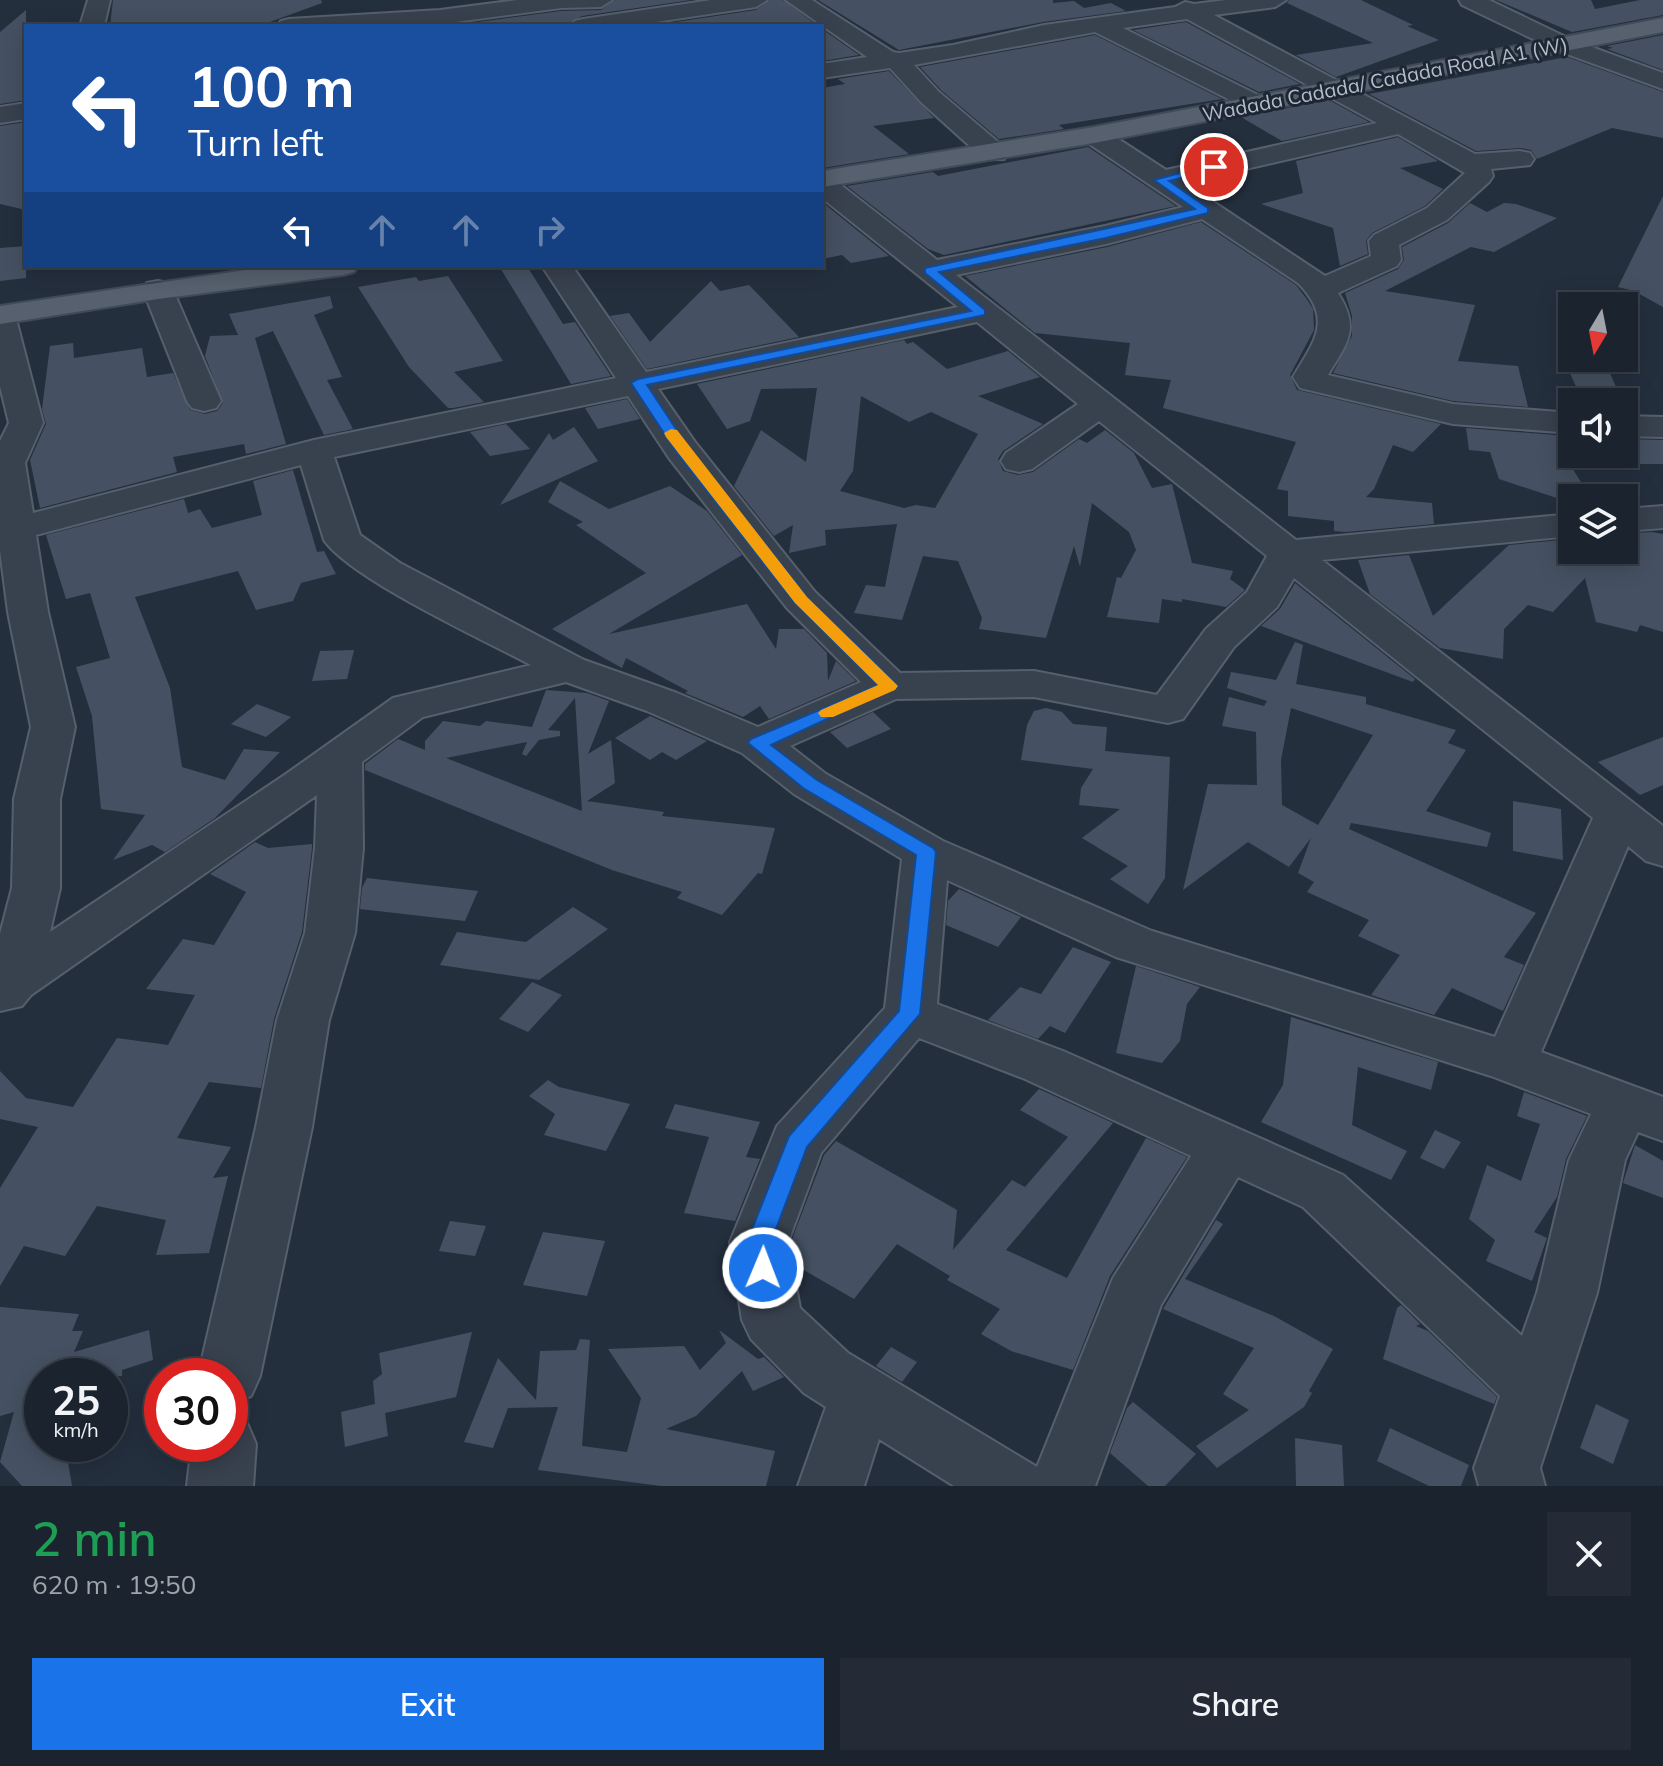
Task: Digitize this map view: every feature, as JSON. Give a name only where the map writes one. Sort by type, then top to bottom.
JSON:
[{"type":"main road","name":"Wadada Cadada/ Cadada Road A1 (W)","points":[[830,180],[1094,135],[1663,25]]},
{"type":"main road","points":[[0,317],[150,282],[319,268]]},
{"type":"street","points":[[93,24],[99,0]]},
{"type":"street","points":[[294,0],[286,8],[289,17],[300,24]]},
{"type":"street","points":[[318,24],[459,15],[553,1],[601,0]]},
{"type":"street","points":[[618,24],[756,0]]},
{"type":"street","points":[[797,0],[891,59],[994,153]]},
{"type":"street","points":[[1168,0],[1477,166],[1479,176],[1437,214],[1384,241],[1386,260],[1322,289]]},
{"type":"street","points":[[824,71],[953,52],[1044,32],[1275,0]]},
{"type":"street","points":[[1470,0],[1564,45],[1663,82]]},
{"type":"street","points":[[420,4],[484,24]]},
{"type":"street","points":[[1099,25],[1257,104]]},
{"type":"street","points":[[0,115],[24,111]]},
{"type":"street","points":[[1160,180],[1402,125]]},
{"type":"street","points":[[1094,135],[1309,277],[1322,289],[1331,310],[1334,336],[1310,377],[1312,381],[1453,414],[1558,422]]},
{"type":"street","points":[[1470,162],[1520,159]]},
{"type":"street","points":[[824,160],[830,180],[930,271],[1663,850]]},
{"type":"street","points":[[930,271],[1106,235],[1204,210]]},
{"type":"street","points":[[558,268],[682,450],[801,600],[889,686]]},
{"type":"street","points":[[150,282],[204,401]]},
{"type":"street","points":[[14,529],[314,451],[981,312]]},
{"type":"street","points":[[0,317],[26,423],[7,463],[14,529],[53,727],[37,799],[36,888],[6,990]]},
{"type":"street","points":[[1019,461],[1100,405]]},
{"type":"street","points":[[1638,426],[1663,427]]},
{"type":"street","points":[[314,451],[343,540],[386,571],[569,669],[662,702],[758,743],[810,784],[926,852],[1134,944],[1510,1062],[1643,1111],[1597,1160],[1567,1293],[1507,1468],[1512,1486]]},
{"type":"street","points":[[1638,519],[1663,517]]},
{"type":"street","points":[[1289,552],[1558,526]]},
{"type":"street","points":[[758,743],[889,686],[1034,684],[1168,710],[1220,638],[1263,599],[1289,552]]},
{"type":"street","points":[[6,990],[408,707],[569,669]]},
{"type":"street","points":[[233,1358],[284,1127],[303,1020],[330,933],[339,848],[340,756]]},
{"type":"street","points":[[1510,1062],[1618,814]]},
{"type":"street","points":[[926,852],[910,1014],[797,1142],[759,1242],[772,1320],[826,1373],[1012,1486]]},
{"type":"street","points":[[910,1014],[1044,1065],[1323,1191],[1535,1388]]},
{"type":"street","points":[[1062,1486],[1134,1296],[1226,1148]]},
{"type":"street","points":[[831,1486],[862,1395]]},
{"type":"street","points":[[220,1486],[222,1462]]},
{"type":"building","points":[[113,0],[321,0],[322,3],[264,24],[110,24]]},
{"type":"building","points":[[615,0],[691,0],[582,16],[569,24],[463,24],[561,11],[601,10]]},
{"type":"building","points":[[770,0],[783,0],[815,24],[662,24],[756,10]]},
{"type":"building","points":[[818,0],[1053,0],[1053,3],[1074,1],[1084,8],[1111,3],[1126,11],[1043,22],[899,50]]},
{"type":"building","points":[[1289,0],[1361,0],[1439,40],[1336,77],[1296,55],[1373,43],[1287,3]]},
{"type":"building","points":[[1496,0],[1591,0],[1595,9],[1640,0],[1663,0],[1663,15],[1572,32]]},
{"type":"building","points":[[26,10],[24,100],[0,104],[0,32]]},
{"type":"building","points":[[1186,22],[1300,84],[1259,92],[1133,30]]},
{"type":"building","points":[[824,30],[859,55],[824,61]]},
{"type":"building","points":[[1095,35],[1222,99],[1059,125],[1064,129],[999,139],[941,90],[920,67]]},
{"type":"building","points":[[1663,35],[1663,70],[1607,49],[1613,48],[1607,46]]},
{"type":"building","points":[[1567,57],[1663,92],[1663,138],[1612,128],[1537,159],[1531,150],[1521,148],[1476,151],[1369,94]]},
{"type":"building","points":[[889,71],[934,118],[873,126],[909,154],[824,168],[824,88],[845,84],[838,79]]},
{"type":"building","points":[[1329,100],[1369,122],[1282,141],[1241,117]]},
{"type":"building","points":[[24,122],[24,210],[0,204],[0,126]]},
{"type":"building","points":[[1398,137],[1438,161],[1400,168],[1443,189],[1425,206],[1372,233],[1366,241],[1368,254],[1340,266],[1333,228],[1261,204],[1303,193],[1296,161]]},
{"type":"building","points":[[1088,147],[1176,206],[944,255],[928,249],[847,186],[933,172],[938,176]]},
{"type":"building","points":[[1663,196],[1663,307],[1638,292],[1618,287]]},
{"type":"building","points":[[1470,203],[1487,212],[1504,203],[1516,204],[1557,218],[1494,252],[1471,247],[1385,291],[1475,305],[1458,361],[1518,366],[1528,407],[1453,401],[1333,373],[1352,336],[1352,316],[1345,293],[1398,269],[1404,260],[1402,247],[1448,223]]},
{"type":"building","points":[[824,204],[889,256],[851,263],[842,255],[824,259]]},
{"type":"building","points":[[1201,222],[1296,285],[1313,309],[1314,330],[1290,375],[1297,390],[1441,424],[1413,452],[1393,445],[1374,489],[1366,497],[1432,503],[1434,524],[1346,532],[1334,531],[1334,521],[1288,516],[1288,491],[1277,489],[1296,442],[1163,408],[1171,380],[1125,375],[1130,343],[1035,333],[965,276],[1107,247]]},
{"type":"building","points":[[24,246],[26,278],[0,281],[0,248]]},
{"type":"building","points":[[500,268],[528,268],[563,324],[575,322],[611,376],[571,384]]},
{"type":"building","points":[[448,276],[503,361],[454,372],[484,402],[453,408],[448,408],[409,367],[358,287],[416,277],[419,281]]},
{"type":"building","points":[[711,281],[720,291],[749,285],[799,337],[647,369],[610,316],[629,313],[650,342]]},
{"type":"building","points":[[330,296],[333,308],[314,315],[342,377],[327,380],[353,429],[324,435],[273,331],[255,338],[286,444],[246,454],[244,444],[173,457],[177,472],[40,508],[30,460],[46,424],[42,409],[50,346],[73,343],[74,358],[142,348],[147,377],[173,373],[190,410],[205,414],[217,411],[223,403],[205,356],[210,336],[238,335],[229,314]]},
{"type":"building","points":[[904,340],[907,344],[913,342],[947,369],[1008,351],[1040,377],[978,396],[1043,424],[1003,451],[998,459],[1003,471],[1018,475],[1033,472],[1079,439],[1087,443],[1105,430],[1134,453],[1152,488],[1172,484],[1192,563],[1233,571],[1230,579],[1245,590],[1226,607],[1182,599],[1182,602],[1162,599],[1159,623],[1107,617],[1117,577],[1121,578],[1136,550],[1129,532],[1092,503],[1080,567],[1074,546],[1046,638],[979,629],[982,618],[958,561],[923,556],[902,620],[854,613],[866,585],[885,587],[897,524],[825,530],[826,545],[789,553],[793,525],[774,536],[734,486],[761,430],[806,462],[817,388],[761,389],[750,421],[727,429],[697,384]],"holes":[[[861,396],[909,422],[931,412],[978,434],[935,508],[916,505],[904,508],[840,491],[853,471]]]},
{"type":"building","points":[[1569,372],[1609,372],[1617,388],[1577,388]]},
{"type":"building","points":[[627,399],[640,419],[598,429],[585,408]]},
{"type":"building","points":[[506,424],[530,449],[490,456],[470,432]]},
{"type":"building","points":[[574,427],[598,461],[500,505],[549,433],[553,440]]},
{"type":"building","points":[[1466,428],[1558,435],[1558,468],[1572,468],[1582,484],[1558,484],[1558,498],[1499,479],[1490,452],[1469,450]]},
{"type":"building","points":[[1638,439],[1663,440],[1663,464],[1638,464]]},
{"type":"building","points":[[293,470],[317,552],[324,551],[336,574],[301,583],[293,601],[256,610],[238,571],[135,597],[170,688],[182,767],[225,780],[244,749],[280,752],[215,818],[165,852],[152,845],[113,860],[145,815],[101,809],[92,716],[76,667],[110,658],[90,593],[66,599],[46,535],[184,499],[188,513],[200,509],[212,528],[262,515],[253,481]]},
{"type":"building","points":[[560,481],[609,509],[670,486],[707,511],[742,555],[609,634],[747,604],[776,649],[779,629],[804,629],[827,653],[828,681],[836,661],[856,681],[769,719],[760,706],[743,717],[685,693],[688,691],[626,658],[622,668],[552,629],[646,573],[576,525],[583,522],[548,502]]},
{"type":"building","points":[[1638,533],[1663,534],[1663,632],[1640,625],[1637,632],[1596,622],[1585,578],[1553,612],[1528,605],[1504,629],[1503,659],[1440,648],[1370,594],[1358,560],[1409,555],[1433,616],[1509,545],[1558,540],[1558,564],[1638,564]]},
{"type":"building","points":[[1295,583],[1415,679],[1413,682],[1261,626],[1280,609]]},
{"type":"building","points":[[1295,642],[1303,645],[1296,684],[1366,697],[1366,704],[1456,730],[1448,743],[1466,750],[1426,811],[1491,833],[1487,847],[1351,823],[1349,829],[1536,913],[1504,957],[1524,965],[1503,1011],[1452,988],[1434,1015],[1371,995],[1400,955],[1358,936],[1369,920],[1307,892],[1314,882],[1298,873],[1311,838],[1289,867],[1248,842],[1183,890],[1208,784],[1257,785],[1256,732],[1222,726],[1229,697],[1264,706],[1267,701],[1227,688],[1231,672],[1276,680]],"holes":[[[1291,708],[1373,735],[1318,825],[1282,805],[1281,760]]]},
{"type":"building","points":[[354,650],[347,679],[312,681],[320,651]]},
{"type":"building","points":[[546,690],[587,693],[609,701],[588,754],[611,740],[615,783],[587,801],[664,812],[662,816],[775,828],[762,874],[758,873],[722,915],[677,898],[682,892],[612,870],[365,770],[365,764],[398,739],[425,750],[425,741],[443,721],[480,726],[486,721],[532,727]],"holes":[[[575,698],[582,811],[446,758],[527,742],[522,754],[526,756],[539,740],[560,736],[560,731],[548,730]]]},
{"type":"building","points":[[257,704],[291,717],[266,737],[231,724]]},
{"type":"building","points":[[1046,708],[1062,712],[1073,724],[1107,727],[1105,751],[1170,757],[1165,878],[1148,904],[1110,879],[1128,866],[1082,838],[1120,809],[1079,805],[1081,788],[1093,769],[1021,760],[1027,725],[1034,711]]},
{"type":"building","points":[[873,712],[891,729],[847,748],[830,732]]},
{"type":"building","points":[[650,716],[707,741],[676,760],[662,752],[650,760],[615,738]]},
{"type":"building","points":[[1663,737],[1663,785],[1640,795],[1598,762]]},
{"type":"building","points":[[1513,801],[1561,809],[1563,860],[1513,851]]},
{"type":"building","points":[[255,842],[268,848],[312,844],[312,848],[302,932],[274,1019],[261,1088],[209,1082],[177,1138],[231,1147],[213,1178],[228,1176],[209,1253],[156,1255],[166,1220],[97,1206],[65,1256],[24,1246],[0,1286],[0,1188],[38,1127],[0,1119],[0,1071],[26,1098],[73,1107],[117,1038],[168,1045],[195,995],[146,989],[183,939],[214,945],[246,892],[210,874]]},
{"type":"building","points":[[367,878],[478,891],[465,921],[360,909],[362,888]]},
{"type":"building","points":[[959,889],[1021,917],[998,947],[946,925],[948,901]]},
{"type":"building","points":[[573,907],[608,929],[539,980],[440,965],[457,932],[526,942]]},
{"type":"building","points":[[1073,947],[1111,962],[1065,1033],[1050,1026],[1038,1039],[988,1020],[1020,987],[1041,994]]},
{"type":"building","points":[[1136,966],[1200,987],[1187,1004],[1180,1041],[1162,1063],[1116,1053]]},
{"type":"building","points":[[532,982],[562,995],[528,1032],[499,1019]]},
{"type":"building","points":[[1291,1017],[1438,1062],[1431,1090],[1358,1067],[1352,1125],[1407,1151],[1391,1180],[1261,1122],[1283,1085]]},
{"type":"building","points":[[548,1080],[559,1087],[630,1104],[606,1151],[544,1135],[555,1114],[529,1096]]},
{"type":"building","points":[[1039,1089],[1113,1123],[1006,1250],[1067,1278],[1146,1138],[1187,1157],[1110,1276],[1073,1370],[1011,1351],[981,1334],[1000,1309],[947,1280],[950,1276],[897,1244],[854,1299],[795,1265],[791,1242],[824,1155],[836,1141],[957,1210],[953,1250],[1012,1180],[1025,1187],[1068,1137],[1020,1110]]},
{"type":"building","points":[[1524,1092],[1587,1116],[1566,1159],[1557,1197],[1534,1232],[1547,1238],[1532,1281],[1486,1261],[1495,1240],[1469,1219],[1487,1165],[1521,1181],[1540,1124],[1517,1116]]},
{"type":"building","points":[[675,1104],[760,1122],[746,1157],[760,1159],[735,1221],[684,1213],[709,1137],[665,1128]]},
{"type":"building","points":[[1435,1130],[1461,1142],[1444,1169],[1420,1158]]},
{"type":"building","points":[[1635,1145],[1663,1161],[1663,1198],[1623,1183]]},
{"type":"building","points":[[1216,1220],[1223,1224],[1185,1279],[1274,1316],[1333,1349],[1309,1391],[1312,1393],[1304,1407],[1217,1468],[1196,1446],[1249,1410],[1223,1394],[1254,1348],[1163,1309]]},
{"type":"building","points":[[450,1221],[486,1226],[475,1256],[439,1251]]},
{"type":"building","points":[[543,1232],[605,1241],[587,1296],[523,1285]]},
{"type":"building","points":[[1401,1305],[1420,1324],[1416,1326],[1428,1331],[1497,1397],[1494,1404],[1383,1359],[1397,1308]]},
{"type":"building","points":[[0,1307],[79,1314],[72,1331],[83,1331],[74,1352],[149,1330],[153,1358],[144,1358],[144,1363],[128,1368],[128,1358],[24,1358],[24,1462],[68,1462],[72,1486],[22,1486],[0,1462],[14,1412],[0,1416]]},
{"type":"building","points":[[719,1330],[758,1359],[764,1357],[784,1377],[753,1391],[742,1371],[696,1416],[666,1429],[775,1451],[766,1486],[661,1486],[538,1470],[558,1407],[508,1408],[493,1448],[464,1442],[498,1358],[536,1400],[540,1351],[576,1350],[580,1339],[590,1340],[582,1446],[627,1452],[641,1398],[608,1349],[684,1346],[700,1370],[726,1343]]},
{"type":"building","points":[[472,1332],[456,1397],[385,1413],[388,1436],[345,1447],[341,1412],[375,1404],[373,1381],[382,1374],[379,1353]]},
{"type":"building","points":[[891,1347],[917,1362],[902,1382],[876,1366]]},
{"type":"building","points":[[1133,1402],[1196,1454],[1165,1486],[1148,1486],[1110,1453],[1127,1408]]},
{"type":"building","points":[[1596,1404],[1629,1420],[1613,1464],[1580,1448]]},
{"type":"building","points":[[1390,1428],[1469,1465],[1461,1486],[1429,1486],[1377,1461]]},
{"type":"building","points":[[1295,1438],[1342,1445],[1344,1486],[1296,1486]]},
{"type":"slow traffic","points":[[671,433],[801,600],[889,686],[827,713]]},
{"type":"route","points":[[763,1268],[759,1242],[797,1142],[910,1014],[926,852],[810,784],[758,743],[889,686],[801,600],[682,450],[638,383],[981,312],[930,271],[1106,235],[1204,210],[1160,180],[1214,167]]}]
